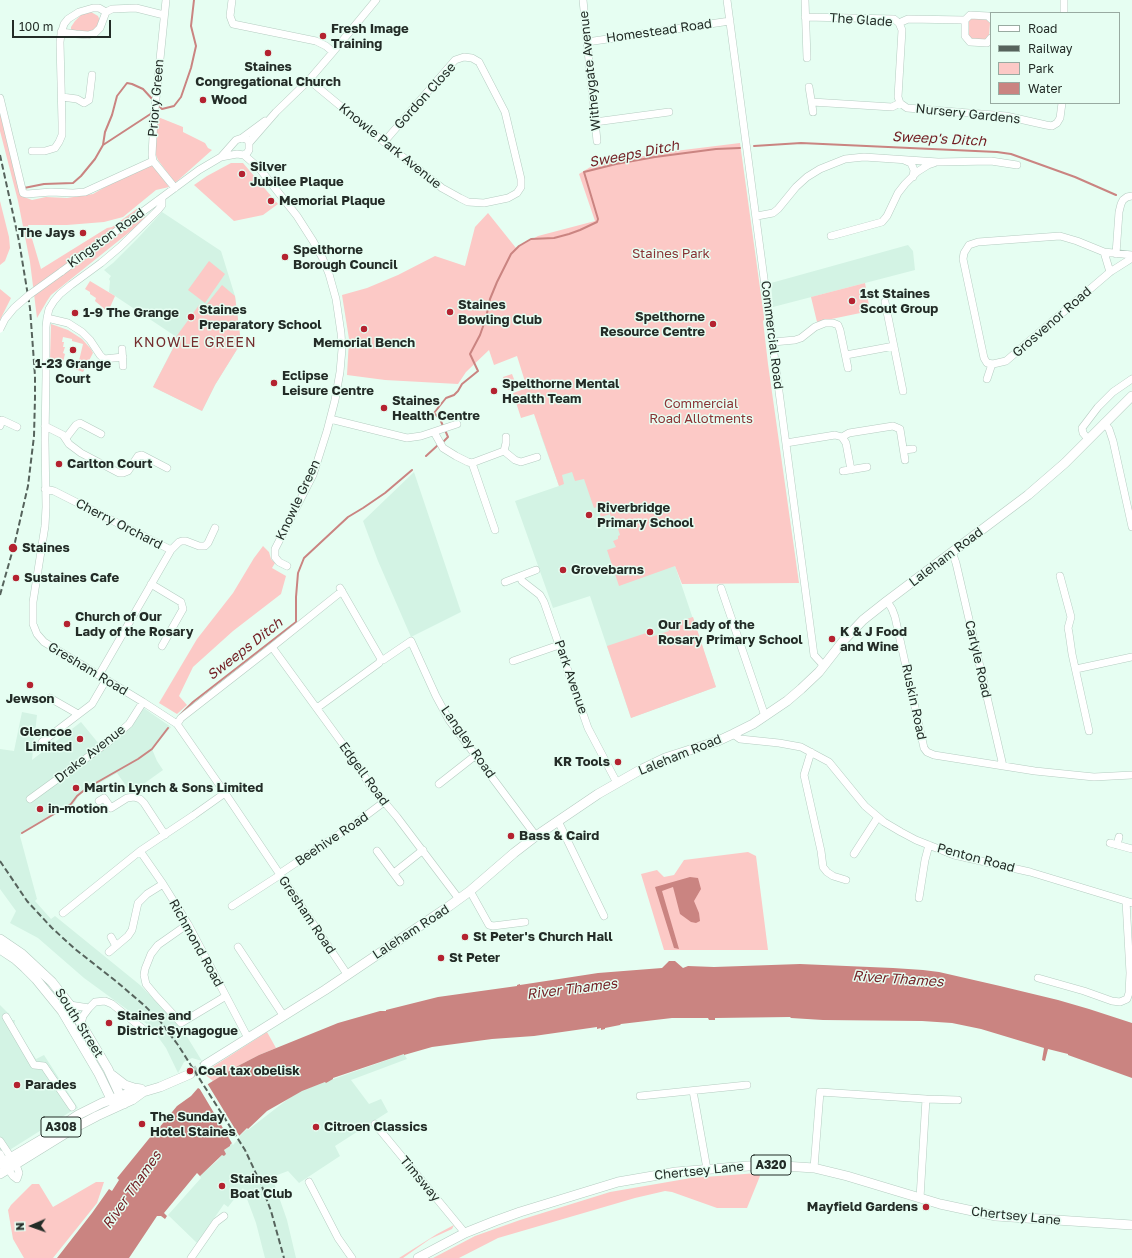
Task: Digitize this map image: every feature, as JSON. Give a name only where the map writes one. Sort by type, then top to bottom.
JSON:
[{"type":"main road","name":"Laleham Road","points":[[205,1065],[325,990],[459,899],[514,852],[558,820],[617,783],[665,758],[718,741],[733,734],[765,716],[787,701],[824,666],[844,640],[863,620],[1028,495],[1054,473],[1132,396]]},
{"type":"main road","name":"South Street","points":[[0,939],[38,967],[70,1005],[108,1069],[118,1102]]},
{"type":"main road","name":"South Street","points":[[0,950],[15,959],[25,968],[62,1011],[99,1074],[118,1102]]},
{"type":"main road","points":[[108,1069],[125,1085],[147,1091]]},
{"type":"main road","points":[[118,1102],[132,1100],[147,1091],[190,1074]]},
{"type":"main road","name":"A308","points":[[6,1163],[78,1115],[118,1102]]},
{"type":"main road","name":"Chertsey Lane","points":[[418,1258],[465,1233],[520,1212],[625,1181],[676,1172],[769,1165],[814,1168],[847,1176],[955,1208],[996,1216],[1132,1225]]},
{"type":"street","name":"Priory Green","points":[[153,161],[152,146],[154,118],[166,0]]},
{"type":"street","points":[[232,0],[230,16],[233,24],[316,41],[326,46],[333,52]]},
{"type":"street","points":[[242,138],[256,129],[276,112],[309,80],[376,0]]},
{"type":"street","name":"Witheygate Avenue","points":[[583,0],[597,141]]},
{"type":"street","name":"Commercial Road","points":[[727,0],[757,216],[814,655],[824,666]]},
{"type":"street","points":[[805,0],[807,58]]},
{"type":"street","points":[[1064,0],[1064,12]]},
{"type":"street","points":[[32,151],[50,150],[55,148],[60,142],[62,135],[60,42],[64,24],[68,19],[86,9],[99,8],[106,12]]},
{"type":"street","points":[[61,32],[88,35],[95,32],[100,28],[106,12],[112,9],[136,8],[164,15]]},
{"type":"street","name":"The Glade","points":[[805,17],[894,19],[899,23],[908,19],[965,20],[970,15],[988,16],[990,18]]},
{"type":"street","points":[[965,20],[965,36],[970,42],[987,42],[990,39]]},
{"type":"street","name":"Homestead Road","points":[[587,42],[730,21]]},
{"type":"street","points":[[899,23],[902,30],[898,98],[900,104]]},
{"type":"street","name":"Gordon Close","points":[[384,142],[455,60],[464,57],[472,58],[479,62],[505,112],[521,179],[521,187],[518,193],[508,198],[477,204]]},
{"type":"street","points":[[62,97],[77,99],[84,103],[89,100],[92,75]]},
{"type":"street","name":"Knowle Park Avenue","points":[[309,80],[442,188],[468,202],[477,204]]},
{"type":"street","points":[[809,87],[813,112]]},
{"type":"street","points":[[0,98],[23,193],[85,192],[153,161],[175,188]]},
{"type":"street","name":"Nursery Gardens","points":[[812,102],[892,107],[900,104],[907,108],[1006,116],[1052,126],[1058,123],[1062,104]]},
{"type":"street","points":[[245,150],[276,112]]},
{"type":"street","points":[[595,122],[669,112]]},
{"type":"street","points":[[242,138],[248,140],[245,150]]},
{"type":"street","name":"Kingston Road","points":[[221,157],[236,140],[242,138]]},
{"type":"street","name":"Knowle Green","points":[[233,144],[234,149],[245,150],[304,225],[329,274],[339,317],[342,349],[335,400],[330,419],[313,475],[275,549],[275,557],[279,562],[286,566]]},
{"type":"street","name":"Kingston Road","points":[[0,329],[14,308],[29,294],[199,170],[221,157],[245,150]]},
{"type":"street","points":[[757,216],[773,214],[796,187],[807,177],[834,162],[845,159],[864,157],[938,162],[991,161],[1012,167]]},
{"type":"street","points":[[904,159],[911,163],[914,170],[913,176]]},
{"type":"street","points":[[831,236],[882,222],[887,216],[898,193],[913,176],[928,165],[938,162]]},
{"type":"street","points":[[1116,254],[1121,204],[1127,197],[1132,196]]},
{"type":"street","name":"Gresham Road","points":[[162,198],[162,205],[158,210],[120,247],[60,294],[52,305],[47,318],[45,426],[46,507],[45,526],[33,602],[33,619],[35,629],[44,642],[177,724],[347,974]]},
{"type":"street","points":[[987,379],[992,364],[988,363],[984,358],[964,269],[964,253],[969,245],[978,242],[1060,236],[1104,252],[1132,255]]},
{"type":"street","points":[[1104,252],[1110,272]]},
{"type":"street","name":"Grosvenor Road","points":[[992,364],[1000,364],[1006,361],[1110,272],[1132,258]]},
{"type":"street","points":[[886,302],[903,391]]},
{"type":"street","points":[[878,314],[887,312]]},
{"type":"street","points":[[47,318],[68,323],[82,332],[104,358],[122,353],[123,366]]},
{"type":"street","points":[[773,342],[795,340],[801,338],[815,327],[833,323],[838,325],[848,368]]},
{"type":"street","points":[[846,355],[894,346]]},
{"type":"street","points":[[1088,439],[1083,433],[1082,428],[1098,407],[1113,392],[1132,379]]},
{"type":"street","points":[[330,419],[407,438],[413,438],[454,425]]},
{"type":"street","points":[[0,426],[2,420],[17,428]]},
{"type":"street","points":[[1104,423],[1109,429],[1113,441],[1132,527]]},
{"type":"street","points":[[66,438],[76,425],[80,424],[101,434]]},
{"type":"street","points":[[45,426],[63,435],[69,444],[81,453],[119,473],[128,471],[138,456],[142,455],[167,468]]},
{"type":"street","points":[[842,437],[849,433],[893,426],[900,430],[905,460]]},
{"type":"street","points":[[434,432],[443,448],[472,463],[504,451]]},
{"type":"street","points":[[786,443],[835,435],[842,437],[846,444],[847,470],[867,467]]},
{"type":"street","points":[[504,451],[506,437]]},
{"type":"street","points":[[904,450],[913,448]]},
{"type":"street","points":[[504,451],[515,460],[521,462],[537,457]]},
{"type":"street","points":[[472,463],[495,530]]},
{"type":"street","name":"Cherry Orchard","points":[[45,489],[54,491],[171,550],[99,675]]},
{"type":"street","points":[[171,550],[179,542],[186,540],[199,546],[205,546],[215,528]]},
{"type":"street","name":"Carlyle Road","points":[[952,552],[1003,766]]},
{"type":"street","points":[[505,582],[536,570]]},
{"type":"street","name":"Park Avenue","points":[[520,576],[522,581],[540,595],[544,602],[588,728],[617,783]]},
{"type":"street","points":[[1060,576],[1071,617],[1068,628],[1089,731]]},
{"type":"street","points":[[151,584],[181,602],[183,609],[162,646]]},
{"type":"street","points":[[721,588],[765,716]]},
{"type":"street","points":[[177,724],[181,718],[272,647],[340,589],[381,659],[378,663],[316,708]]},
{"type":"street","name":"Ruskin Road","points":[[887,601],[895,617],[924,748],[927,752],[1035,771],[1094,776],[1132,775]]},
{"type":"street","name":"Langley Road","points":[[381,659],[383,660],[411,641],[436,696],[449,720],[536,836]]},
{"type":"street","points":[[513,661],[559,645]]},
{"type":"street","name":"Edgell Road","points":[[272,647],[350,754],[370,785],[423,850],[459,899]]},
{"type":"street","points":[[1076,669],[1132,657]]},
{"type":"street","points":[[42,742],[92,704],[106,680]]},
{"type":"street","points":[[50,698],[78,714]]},
{"type":"street","name":"Drake Avenue","points":[[30,799],[107,743],[129,724],[143,702]]},
{"type":"street","name":"Penton Road","points":[[733,734],[740,739],[801,747],[829,762],[865,806],[878,817],[901,832],[929,845],[954,854],[1030,872],[1129,902]]},
{"type":"street","points":[[811,752],[804,775],[821,851],[823,867],[833,876],[846,880]]},
{"type":"street","points":[[439,784],[476,755]]},
{"type":"street","points":[[63,913],[140,851],[225,793]]},
{"type":"street","points":[[99,801],[104,798],[111,808],[127,798],[134,797],[140,799],[164,835]]},
{"type":"street","name":"Beehive Road","points":[[232,906],[356,823],[384,802]]},
{"type":"street","points":[[854,854],[878,817]]},
{"type":"street","points":[[558,820],[604,916]]},
{"type":"street","points":[[1119,837],[1114,844],[1132,849]]},
{"type":"street","points":[[919,898],[929,845]]},
{"type":"street","points":[[394,873],[423,850]]},
{"type":"street","name":"Richmond Road","points":[[140,851],[188,924],[248,1038]]},
{"type":"street","points":[[378,851],[400,882]]},
{"type":"street","points":[[109,952],[128,936],[132,930],[138,903],[163,884]]},
{"type":"street","points":[[470,891],[489,925],[493,926],[526,922]]},
{"type":"street","points":[[1038,978],[1084,991],[1112,1001],[1120,1002],[1127,999],[1129,993],[1130,973],[1129,902]]},
{"type":"street","points":[[188,924],[173,933],[158,945],[151,954],[144,975],[146,984],[182,1023],[226,996]]},
{"type":"street","points":[[110,937],[116,946]]},
{"type":"street","points":[[238,947],[283,1015]]},
{"type":"street","points":[[81,1024],[83,1016],[95,1002],[105,1001],[112,1004],[143,1029]]},
{"type":"street","points":[[70,1005],[89,1008]]},
{"type":"street","points":[[6,1018],[34,1065],[44,1066],[72,1107]]},
{"type":"street","points":[[640,1096],[747,1085]]},
{"type":"street","points":[[693,1091],[706,1169]]},
{"type":"street","points":[[814,1168],[820,1092],[926,1100],[958,1100]]},
{"type":"street","points":[[920,1198],[926,1100]]},
{"type":"street","name":"Timsway","points":[[375,1124],[465,1233]]},
{"type":"street","points":[[0,1141],[6,1163]]},
{"type":"street","points":[[310,1182],[338,1238],[352,1258]]},
{"type":"street","points":[[191,1258],[216,1222],[224,1216]]},
{"type":"shaded area","name":"Staines Preparatory School","points":[[162,212],[221,251],[235,296],[241,343],[215,385],[202,411],[153,387],[178,338],[109,292],[109,279],[111,276],[104,270],[138,238]]},
{"type":"shaded area","points":[[908,245],[913,251],[915,270],[773,307],[771,283]]},
{"type":"shaded area","name":"Riverbridge Primary School","points":[[620,403],[716,687],[631,718],[590,596],[553,608],[515,501],[559,486],[540,433]]},
{"type":"shaded area","points":[[414,472],[461,612],[411,637],[378,561],[363,521]]},
{"type":"shaded area","points":[[138,704],[171,727],[152,749],[163,770],[131,793],[117,773],[80,794],[73,805],[52,814],[23,832],[20,836],[37,899],[35,901],[51,919],[55,916],[140,985],[181,1027],[202,1061],[192,1058],[184,1062],[178,1073],[166,1048],[148,1023],[147,1024],[84,978],[38,938],[10,923],[16,911],[0,889],[0,749],[14,751],[22,712],[37,715],[32,760],[81,722],[99,744],[129,720]]},
{"type":"shaded area","points":[[0,1005],[8,1013],[12,1020],[15,1020],[14,1026],[36,1059],[44,1055],[78,1108],[0,1156]]},
{"type":"shaded area","points":[[404,1054],[407,1059],[351,1080],[369,1104],[381,1099],[388,1112],[335,1146],[340,1156],[299,1183],[288,1171],[272,1177],[287,1220],[296,1258],[265,1258],[256,1223],[243,1188],[228,1207],[224,1204],[197,1243],[168,1215],[201,1178],[199,1175],[217,1161],[224,1150],[247,1129],[248,1130],[297,1092]]},
{"type":"green space","points":[[91,12],[98,16],[100,21],[96,31],[83,33],[71,30],[71,27],[75,21],[83,13]]},
{"type":"green space","points":[[970,18],[985,18],[990,23],[989,36],[984,40],[972,40],[968,34],[968,22]]},
{"type":"green space","points":[[0,111],[19,187],[24,197],[32,200],[46,197],[67,198],[93,194],[119,179],[153,163],[169,187],[156,190],[123,217],[104,222],[67,225],[28,225],[41,269],[107,228],[112,227],[138,208],[147,218],[51,295],[37,318],[30,262],[18,201],[0,131]]},
{"type":"green space","points":[[158,117],[183,127],[183,132],[205,143],[208,148],[212,150],[175,183],[158,160],[154,150]]},
{"type":"green space","points":[[740,143],[764,317],[763,321],[768,364],[799,583],[682,584],[675,566],[619,586],[607,550],[616,547],[613,541],[618,539],[618,536],[620,535],[614,516],[611,517],[610,514],[601,517],[597,507],[594,508],[584,479],[575,481],[572,472],[562,475],[564,484],[559,486],[534,414],[521,418],[513,393],[527,388],[517,356],[494,365],[489,350],[466,372],[458,384],[385,380],[347,375],[349,339],[342,295],[367,288],[398,275],[435,256],[465,266],[475,227],[488,213],[516,248],[538,236],[595,221],[579,174],[592,166],[675,151]]},
{"type":"green space","points":[[231,163],[243,163],[278,204],[263,215],[234,221],[194,185]]},
{"type":"green space","points":[[0,201],[9,237],[10,248],[5,261],[0,265]]},
{"type":"green space","points":[[209,261],[225,274],[205,303],[188,290]]},
{"type":"green space","points":[[90,281],[115,296],[108,312],[95,301],[96,298],[90,294],[90,292],[85,289]]},
{"type":"green space","points":[[865,283],[870,311],[817,322],[811,297]]},
{"type":"green space","points":[[222,285],[235,296],[241,343],[215,385],[202,411],[153,387],[178,339],[176,337],[199,305],[207,304]]},
{"type":"green space","points":[[0,289],[11,298],[0,320]]},
{"type":"green space","points":[[51,324],[68,330],[82,339],[91,349],[93,353],[83,372],[72,368],[73,364],[78,365],[83,344],[72,341],[72,339],[63,337],[63,347],[65,347],[63,353],[65,354],[62,366],[50,361]]},
{"type":"green space","points":[[512,374],[517,387],[508,390],[503,377]]},
{"type":"green space","points":[[263,546],[269,552],[271,559],[275,563],[272,568],[286,576],[281,594],[233,631],[193,667],[179,696],[187,705],[177,714],[159,703],[197,639],[233,593]]},
{"type":"green space","points":[[693,617],[716,687],[631,718],[607,646],[649,632],[651,637],[669,631],[667,625]]},
{"type":"green space","points":[[748,852],[756,856],[768,950],[664,950],[641,874],[657,870],[664,877],[674,875],[684,860]]},
{"type":"green space","points":[[267,1032],[276,1048],[234,1068],[213,1081],[203,1073]]},
{"type":"green space","points":[[758,1173],[760,1176],[747,1208],[717,1208],[672,1192],[665,1191],[635,1198],[498,1238],[459,1258],[433,1258],[475,1236],[520,1220],[610,1192],[691,1178]]},
{"type":"green space","points":[[96,1182],[104,1182],[97,1203],[53,1258],[24,1258],[13,1239],[8,1210],[11,1205],[32,1184],[39,1184],[53,1207]]},
{"type":"green space","points":[[454,1225],[452,1229],[430,1239],[403,1258],[399,1258],[437,1234]]},
{"type":"water","points":[[690,877],[698,878],[701,889],[694,901],[699,913],[700,921],[696,923],[691,922],[680,914],[673,887],[662,891],[679,949],[674,948],[655,887]]},
{"type":"water","name":"River Thames","points":[[669,961],[675,961],[683,968],[688,966],[714,967],[800,964],[923,970],[939,972],[1058,1000],[1132,1023],[1132,1078],[1068,1054],[1048,1049],[1045,1061],[1042,1060],[1044,1048],[981,1029],[952,1023],[922,1021],[823,1020],[790,1017],[715,1018],[715,1020],[709,1020],[708,1018],[672,1018],[621,1024],[601,1030],[601,1028],[597,1029],[597,1027],[534,1036],[492,1039],[432,1047],[404,1054],[333,1078],[326,1083],[325,1082],[302,1091],[267,1111],[224,1150],[226,1154],[224,1156],[222,1155],[200,1176],[197,1173],[164,1213],[167,1216],[165,1219],[161,1216],[157,1216],[129,1258],[57,1258],[109,1189],[112,1191],[119,1180],[117,1178],[177,1106],[191,1096],[198,1088],[200,1089],[234,1068],[259,1055],[338,1023],[438,997],[598,973],[662,968]]},
{"type":"pier","points":[[207,1083],[240,1137],[233,1145],[198,1086],[200,1087]]},
{"type":"waterway","points":[[157,104],[162,109],[174,106],[181,97],[191,68],[196,46],[191,26],[194,0]]},
{"type":"waterway","points":[[24,188],[44,184],[73,183],[81,176],[95,159],[103,145],[105,132],[112,115],[117,96],[127,83],[143,89],[154,101]]},
{"type":"waterway","points":[[103,145],[152,113]]},
{"type":"waterway","name":"Sweep's Ditch","points":[[754,146],[801,143],[997,152],[1011,154],[1075,177],[1116,195]]},
{"type":"waterway","name":"Sweeps Ditch","points":[[443,426],[440,419],[434,413],[446,398],[454,395],[462,384],[478,371],[470,354],[480,335],[486,318],[490,299],[511,254],[519,246],[531,239],[554,238],[580,230],[597,222],[598,219],[584,172],[616,164],[655,157],[716,149],[740,148]]},
{"type":"waterway","name":"Sweeps Ditch","points":[[442,443],[448,437],[445,430]]},
{"type":"waterway","name":"Sweeps Ditch","points":[[426,456],[438,445]]},
{"type":"waterway","name":"Sweeps Ditch","points":[[180,715],[193,702],[296,622],[298,573],[304,558],[348,517],[385,493],[412,470]]},
{"type":"waterway","name":"Sweeps Ditch","points":[[22,833],[71,804],[77,796],[87,788],[138,759],[152,749],[168,728]]},
{"type":"tunnel","points":[[190,1074],[205,1065]]},
{"type":"railway","points":[[0,155],[19,241],[30,308],[35,376],[34,436],[28,486],[15,542],[0,595]]},
{"type":"railway","points":[[0,861],[27,901],[52,928],[75,949],[145,1006],[160,1021],[178,1045],[245,1150],[261,1184],[271,1211],[284,1258]]},
{"type":"place","name":"Fresh Image Training","points":[[323,36]]},
{"type":"place","name":"Staines Congregational Church","points":[[268,53]]},
{"type":"place","name":"Wood","points":[[203,100]]},
{"type":"place","name":"Silver Jubilee Plaque","points":[[242,174]]},
{"type":"place","name":"Memorial Plaque","points":[[271,201]]},
{"type":"place","name":"The Jays","points":[[83,233]]},
{"type":"place","name":"Spelthorne Borough Council","points":[[285,257]]},
{"type":"place","name":"1st Staines Scout Group","points":[[852,301]]},
{"type":"place","name":"Staines Bowling Club","points":[[450,312]]},
{"type":"place","name":"1-9 The Grange","points":[[75,313]]},
{"type":"place","name":"Staines Preparatory School","points":[[191,317]]},
{"type":"place","name":"Spelthorne Resource Centre","points":[[713,324]]},
{"type":"place","name":"Memorial Bench","points":[[364,329]]},
{"type":"place","name":"1-23 Grange Court","points":[[73,350]]},
{"type":"place","name":"Eclipse Leisure Centre","points":[[274,383]]},
{"type":"place","name":"Spelthorne Mental Health Team","points":[[494,391]]},
{"type":"place","name":"Staines Health Centre","points":[[384,408]]},
{"type":"place","name":"Carlton Court","points":[[59,464]]},
{"type":"place","name":"Riverbridge Primary School","points":[[589,515]]},
{"type":"place","name":"Staines","points":[[13,548]]},
{"type":"place","name":"Grovebarns","points":[[563,570]]},
{"type":"place","name":"Sustaines Cafe","points":[[16,578]]},
{"type":"place","name":"Church of Our Lady of the Rosary","points":[[67,624]]},
{"type":"place","name":"Our Lady of the Rosary Primary School","points":[[650,632]]},
{"type":"place","name":"K & J Food and Wine","points":[[832,639]]},
{"type":"place","name":"Jewson","points":[[30,685]]},
{"type":"place","name":"Glencoe Limited","points":[[80,739]]},
{"type":"place","name":"KR Tools","points":[[618,762]]},
{"type":"place","name":"Martin Lynch & Sons Limited","points":[[76,788]]},
{"type":"place","name":"in-motion","points":[[40,809]]},
{"type":"place","name":"Bass & Caird","points":[[511,836]]},
{"type":"place","name":"St Peter's Church Hall","points":[[465,937]]},
{"type":"place","name":"St Peter","points":[[441,958]]},
{"type":"place","name":"Staines and District Synagogue","points":[[109,1023]]},
{"type":"place","name":"Coal tax obelisk","points":[[190,1071]]},
{"type":"place","name":"Parades","points":[[17,1085]]},
{"type":"place","name":"The Sunday Hotel Staines","points":[[142,1124]]},
{"type":"place","name":"Citroen Classics","points":[[316,1127]]},
{"type":"place","name":"Staines Boat Club","points":[[222,1186]]},
{"type":"place","name":"Mayfield Gardens","points":[[926,1207]]},
{"type":"district","name":"KNOWLE GREEN","points":[[195,343]]},
{"type":"park label","name":"Staines Park","points":[[671,254]]},
{"type":"park label","name":"Commercial Road Allotments","points":[[701,412]]}]
